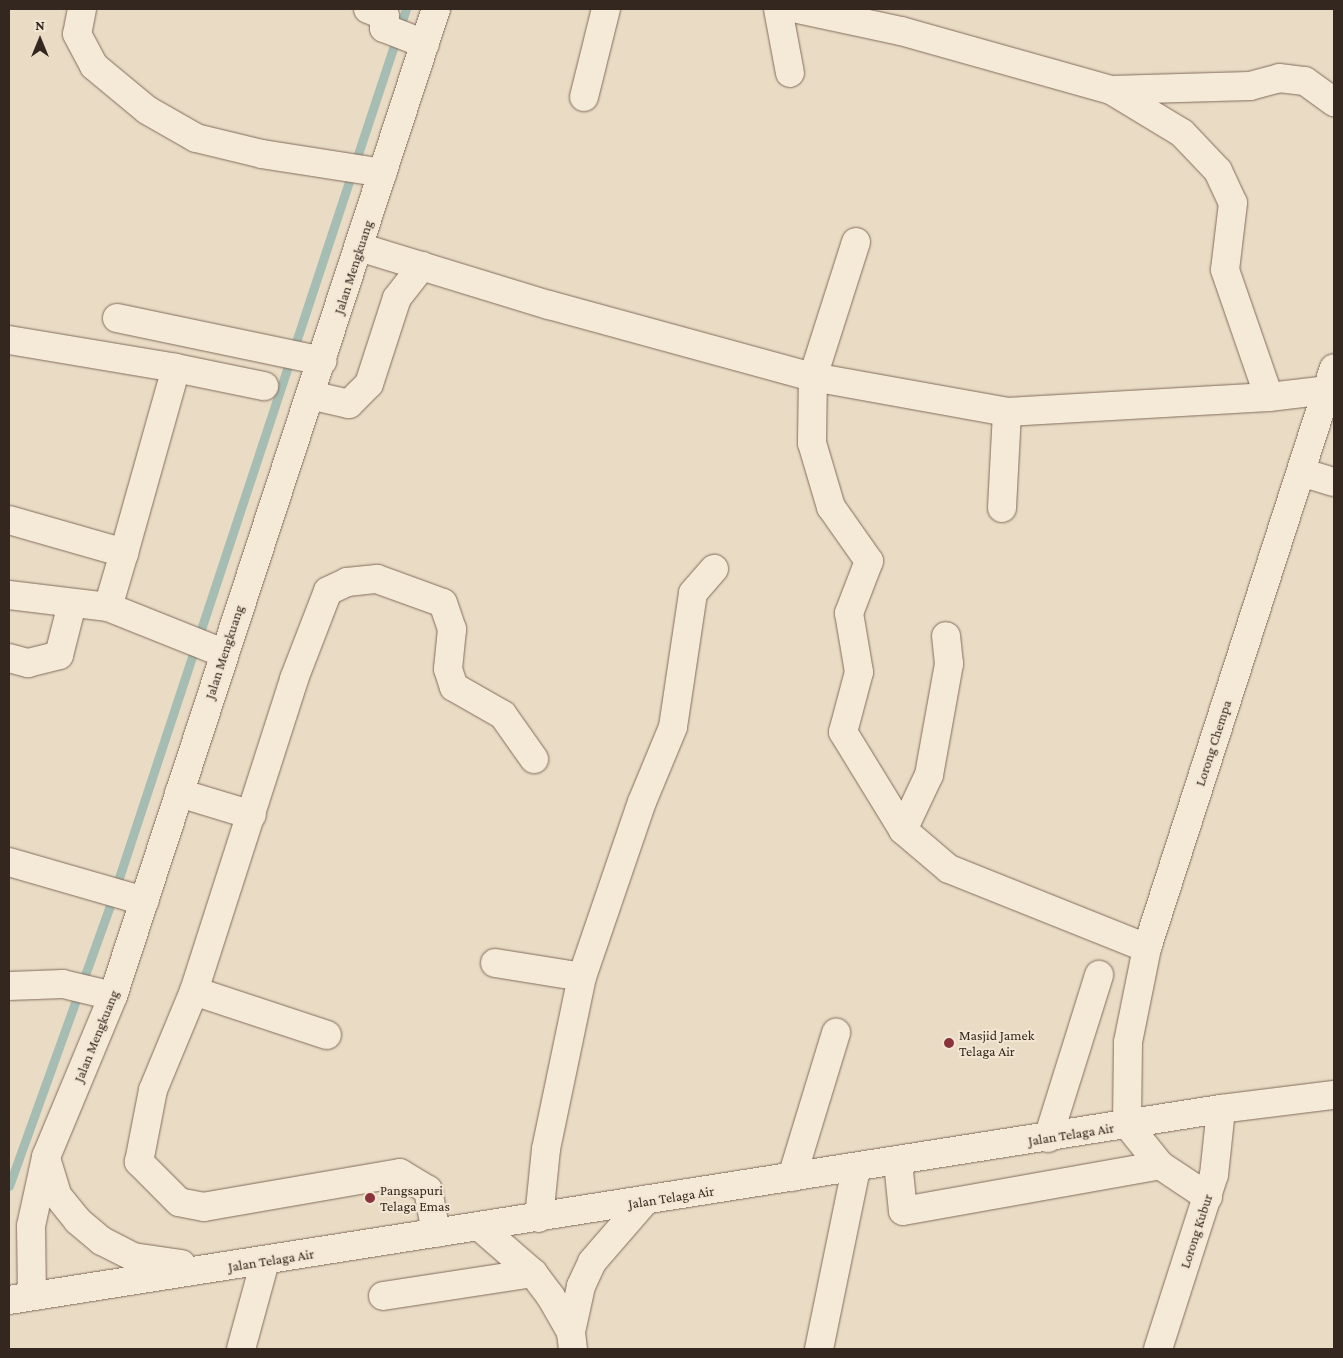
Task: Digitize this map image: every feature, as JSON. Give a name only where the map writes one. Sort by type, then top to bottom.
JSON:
[{"type":"street","points":[[82,9],[77,34],[94,66],[147,110],[196,138],[262,154],[376,172]]},
{"type":"street","name":"Jalan Mengkuang","points":[[20,1298],[31,1226],[46,1157],[136,899],[179,793],[216,651],[310,395],[315,359],[359,247],[376,172],[418,42],[436,9]]},
{"type":"street","points":[[584,97],[606,9]]},
{"type":"street","points":[[778,9],[790,73]]},
{"type":"street","points":[[798,9],[901,31],[1110,90],[1182,133],[1218,171],[1233,203],[1225,270],[1269,397]]},
{"type":"street","points":[[376,19],[418,42]]},
{"type":"street","points":[[1110,90],[1250,86],[1279,78],[1306,80],[1334,102]]},
{"type":"street","points":[[856,242],[813,377],[812,443],[814,452],[831,507],[869,561],[849,612],[859,672],[843,732],[903,830],[948,870],[1147,948]]},
{"type":"street","points":[[359,247],[549,305],[813,377],[1007,412],[1269,397],[1331,379]]},
{"type":"street","points":[[310,395],[349,404],[369,384],[397,298],[422,266]]},
{"type":"street","points":[[117,318],[315,359]]},
{"type":"street","points":[[9,340],[176,368],[264,386]]},
{"type":"street","points":[[108,607],[176,368]]},
{"type":"street","name":"Lorong Chempa","points":[[1127,1124],[1128,1042],[1147,948],[1331,379]]},
{"type":"street","points":[[1002,508],[1007,412]]},
{"type":"street","points":[[1301,472],[1334,482]]},
{"type":"street","points":[[9,520],[124,553]]},
{"type":"street","points":[[539,1218],[546,1150],[582,977],[642,802],[673,726],[692,593],[714,569]]},
{"type":"street","points":[[436,1232],[428,1190],[400,1173],[204,1208],[179,1202],[139,1162],[153,1090],[194,991],[252,816],[294,679],[328,591],[347,582],[377,579],[443,603],[452,629],[448,669],[454,687],[502,715],[534,760]]},
{"type":"street","points":[[9,595],[108,607],[216,651]]},
{"type":"street","points":[[9,658],[28,663],[59,655],[72,604]]},
{"type":"street","points":[[903,830],[929,775],[948,664],[946,636]]},
{"type":"street","points":[[179,793],[252,816]]},
{"type":"street","points":[[9,862],[136,899]]},
{"type":"street","points":[[495,963],[582,977]]},
{"type":"street","points":[[1048,1138],[1099,975]]},
{"type":"street","points":[[9,986],[66,985],[104,994]]},
{"type":"street","points":[[194,991],[327,1035]]},
{"type":"street","points":[[792,1178],[836,1033]]},
{"type":"street","name":"Jalan Telaga Air","points":[[20,1298],[265,1262],[436,1232],[480,1227],[856,1169],[1221,1109],[1334,1095]]},
{"type":"street","name":"Lorong Kubur","points":[[1158,1349],[1214,1175],[1221,1109]]},
{"type":"street","points":[[1127,1124],[1160,1165],[1208,1197]]},
{"type":"street","points":[[46,1157],[57,1195],[78,1221],[102,1241],[133,1257],[172,1264],[265,1262],[241,1349]]},
{"type":"street","points":[[898,1162],[903,1211],[1160,1165]]},
{"type":"street","points":[[819,1349],[856,1169]]},
{"type":"street","points":[[572,1340],[581,1286],[592,1262],[644,1202]]},
{"type":"street","points":[[480,1227],[532,1273],[551,1297],[572,1340]]},
{"type":"street","points":[[383,1296],[532,1273]]},
{"type":"waterway","points":[[9,1186],[109,908],[406,9]]},
{"type":"place","name":"Masjid Jamek Telaga Air","points":[[949,1043]]},
{"type":"place","name":"Pangsapuri Telaga Emas","points":[[370,1198]]}]
